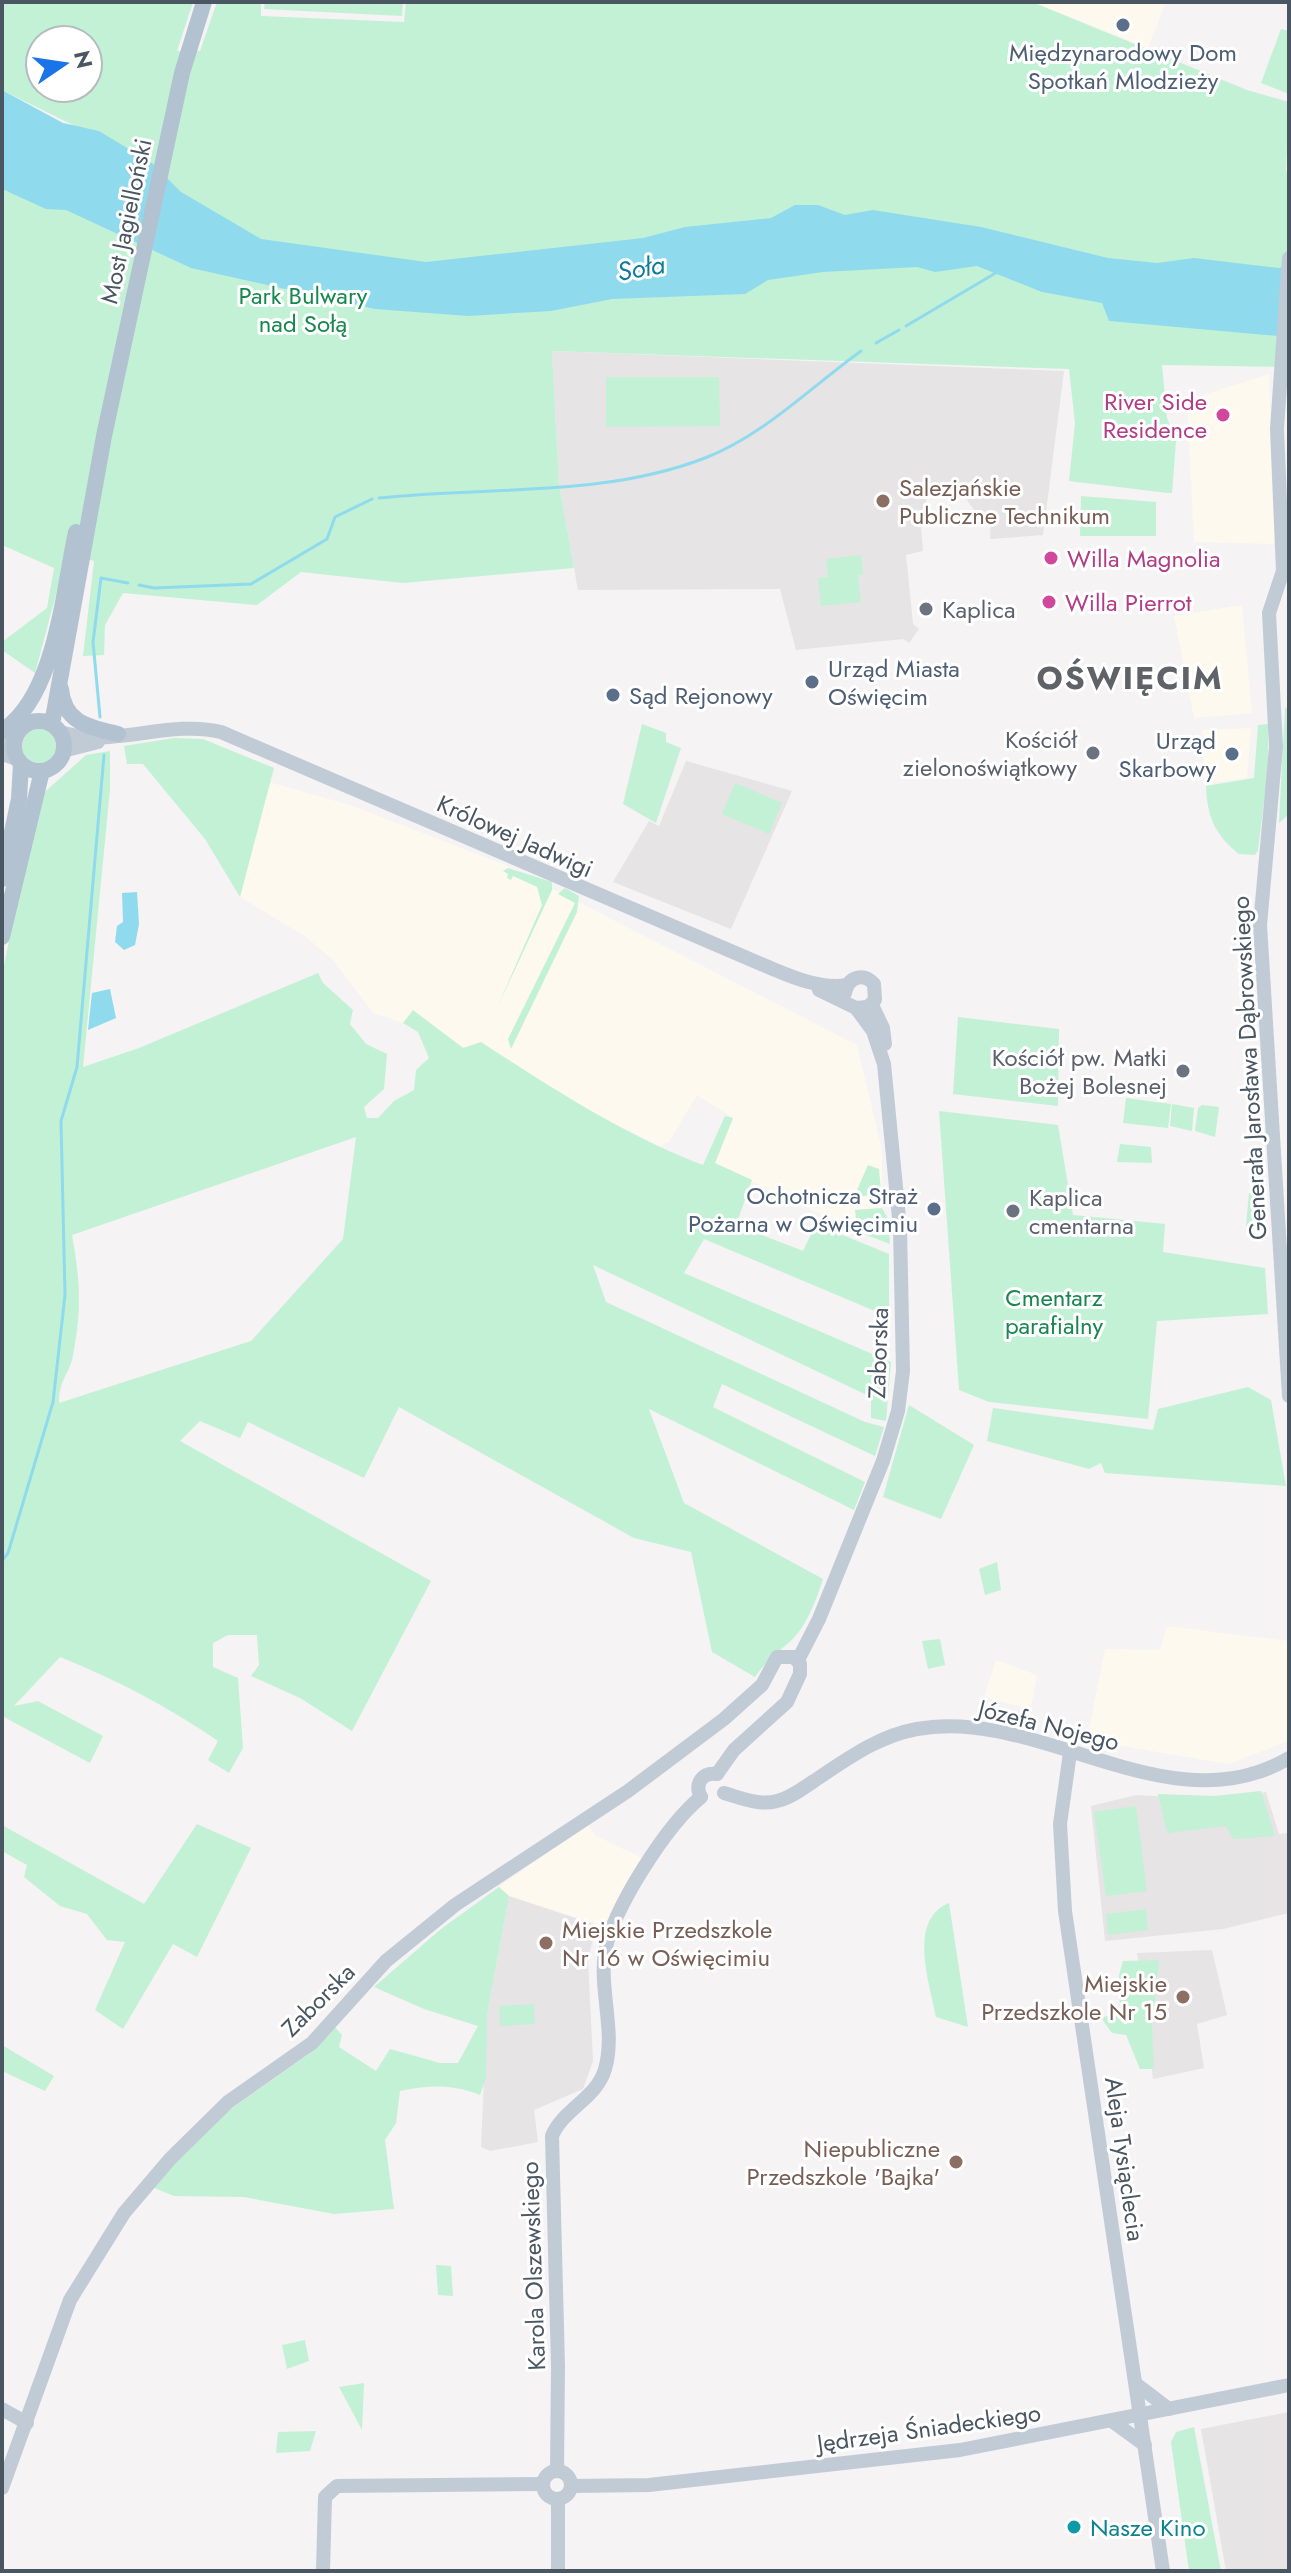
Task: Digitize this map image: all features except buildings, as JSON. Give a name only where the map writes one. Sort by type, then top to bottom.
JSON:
[{"type":"main road","name":"Most Jagielloński","points":[[58,645],[182,73],[204,2]]},
{"type":"main road","points":[[6,738],[32,721],[58,645]]},
{"type":"main road","points":[[13,759],[42,771],[56,764],[63,751],[56,728],[58,645]]},
{"type":"main road","points":[[58,645],[65,708],[83,725],[118,734]]},
{"type":"main road","points":[[6,738],[27,709],[58,645]]},
{"type":"main road","points":[[32,721],[56,728]]},
{"type":"main road","points":[[2,879],[19,799],[13,759],[6,738]]},
{"type":"main road","points":[[2,937],[42,771]]},
{"type":"street","name":"Generała Jarosława Dąbrowskiego","points":[[1289,258],[1278,406],[1283,571],[1269,613],[1276,747],[1260,925],[1289,1396]]},
{"type":"street","points":[[56,728],[79,736],[139,734]]},
{"type":"street","name":"Królowej Jadwigi","points":[[139,734],[212,730],[801,980],[852,1005]]},
{"type":"street","points":[[63,751],[139,734]]},
{"type":"street","points":[[857,978],[871,981],[877,995],[872,1005],[852,1005],[847,985],[857,978]]},
{"type":"street","name":"Królowej Jadwigi","points":[[801,980],[836,987],[847,985]]},
{"type":"street","name":"Zaborska","points":[[852,1005],[873,1031],[884,1064]]},
{"type":"street","name":"Zaborska","points":[[794,1658],[814,1628],[883,1461],[900,1398],[900,1238],[883,1028],[872,1005]]},
{"type":"street","points":[[717,1774],[734,1750],[773,1712],[781,1698],[782,1679],[777,1657],[794,1658],[800,1674],[782,1679]]},
{"type":"street","name":"Zaborska","points":[[2,2488],[27,2423],[47,2354],[70,2300],[124,2213],[170,2159],[228,2102],[312,2043],[386,1961],[447,1912],[628,1791],[724,1719],[762,1685],[782,1679]]},
{"type":"street","name":"Józefa Nojego","points":[[724,1793],[756,1802],[788,1798],[867,1746],[918,1729],[989,1728],[1070,1753],[1195,1779],[1245,1777],[1287,1760]]},
{"type":"street","name":"Aleja Tysiąclecia","points":[[1070,1753],[1064,1783],[1060,1868],[1163,2571]]},
{"type":"street","points":[[707,1774],[717,1774],[723,1780],[724,1793],[714,1801],[701,1797],[698,1788],[700,1780],[707,1774]]},
{"type":"street","name":"Karola Olszewskiego","points":[[557,2471],[552,2136],[561,2120],[586,2098],[601,2079],[606,2065],[605,1952],[614,1926],[671,1825],[701,1797]]},
{"type":"street","points":[[1136,2384],[1169,2409],[1145,2445],[1112,2421],[1127,2405],[1136,2384]]},
{"type":"street","name":"Jędrzeja Śniadeckiego","points":[[571,2486],[649,2485],[960,2450],[1289,2385]]},
{"type":"street","points":[[2,2409],[27,2423]]},
{"type":"street","points":[[557,2471],[566,2474],[571,2486],[566,2497],[558,2500],[548,2497],[543,2484],[546,2476],[557,2471]]},
{"type":"street","points":[[323,2571],[325,2497],[337,2486],[543,2484]]},
{"type":"street","points":[[558,2500],[558,2571]]},
{"type":"shaded area","name":"Międzynarodowy Dom Spotkań Mlodzieży","points":[[1032,2],[1166,2],[1148,48]]},
{"type":"shaded area","points":[[552,351],[1064,371],[1043,535],[990,539],[991,514],[975,511],[958,488],[929,495],[920,514],[923,551],[906,555],[913,624],[919,629],[909,643],[903,639],[796,650],[780,589],[578,590],[559,484]]},
{"type":"shaded area","points":[[1269,374],[1275,540],[1273,544],[1194,542],[1187,400]]},
{"type":"shaded area","points":[[1242,605],[1252,713],[1194,718],[1174,616]]},
{"type":"shaded area","points":[[1251,728],[1247,778],[1204,784],[1202,730]]},
{"type":"shaded area","points":[[686,761],[792,791],[731,929],[613,882],[649,821],[659,826]]},
{"type":"shaded area","points":[[269,782],[350,805],[508,866],[857,1045],[882,1150],[882,1208],[856,1210],[856,1219],[829,1218],[715,1164],[733,1118],[697,1095],[669,1142],[659,1146],[464,1048],[413,1011],[403,1023],[373,1013],[333,960],[306,937],[240,897]]},
{"type":"shaded area","points":[[1167,1626],[1289,1641],[1289,1741],[1228,1764],[1087,1740],[1105,1649],[1160,1650]]},
{"type":"shaded area","points":[[996,1660],[1037,1675],[1031,1709],[984,1697]]},
{"type":"shaded area","points":[[1266,1792],[1279,1834],[1286,1833],[1289,1837],[1289,1913],[1223,1929],[1105,1941],[1091,1806],[1136,1795],[1211,1799]]},
{"type":"shaded area","points":[[588,1824],[595,1835],[646,1860],[607,1927],[509,1896],[499,1887]]},
{"type":"shaded area","points":[[509,1896],[596,1925],[588,1961],[593,2061],[583,2089],[534,2110],[538,2142],[490,2151],[481,2147],[487,2015]]},
{"type":"shaded area","name":"Miejskie Przedszkole Nr 15","points":[[1212,1950],[1227,2015],[1197,2024],[1204,2068],[1153,2079],[1137,1953]]},
{"type":"shaded area","points":[[1289,2412],[1289,2571],[1226,2571],[1201,2429]]},
{"type":"green space","name":"Park Bulwary nad Sołą","points":[[2,2],[193,2],[177,51],[200,51],[217,2],[261,2],[261,16],[404,22],[406,2],[1032,2],[1247,90],[1289,102],[1286,171],[1289,172],[1289,367],[1162,365],[1167,418],[1176,441],[1172,493],[1168,493],[1069,481],[1075,423],[1069,369],[552,351],[559,484],[574,568],[403,583],[301,572],[257,605],[123,593],[105,625],[104,655],[83,656],[94,561],[67,553],[35,673],[2,650],[2,642],[47,608],[54,568],[2,545],[2,189],[8,192],[73,125],[30,104],[104,104],[104,24],[24,24],[24,101],[2,90]]},
{"type":"green space","points":[[265,2],[403,2],[402,16],[264,9]]},
{"type":"green space","points":[[1281,29],[1289,31],[1289,94],[1261,83]]},
{"type":"green space","points":[[606,377],[719,377],[720,426],[606,427]]},
{"type":"green space","points":[[1081,496],[1156,502],[1156,536],[1080,536]]},
{"type":"green space","points":[[861,555],[863,574],[858,575],[861,602],[821,606],[818,578],[828,577],[826,559]]},
{"type":"green space","points":[[1289,707],[1289,814],[1279,823],[1285,708]]},
{"type":"green space","points":[[642,724],[666,733],[666,742],[681,748],[656,823],[623,804]]},
{"type":"green space","points":[[1268,724],[1268,770],[1258,850],[1255,855],[1239,854],[1224,840],[1214,824],[1206,786],[1254,778],[1258,725]]},
{"type":"green space","points":[[39,729],[51,734],[56,746],[51,758],[39,763],[27,758],[22,746],[27,734]]},
{"type":"green space","points":[[174,738],[203,739],[274,768],[240,897],[205,839],[143,764],[127,764],[124,746]]},
{"type":"green space","points":[[110,751],[110,789],[83,1067],[139,1048],[318,973],[323,983],[353,1010],[350,1024],[366,1044],[387,1054],[384,1089],[364,1107],[367,1118],[378,1118],[394,1101],[414,1090],[416,1070],[429,1058],[418,1032],[403,1023],[413,1010],[463,1048],[481,1042],[617,1125],[703,1165],[725,1116],[733,1118],[715,1163],[752,1180],[736,1225],[803,1251],[816,1224],[889,1254],[889,1317],[704,1239],[684,1273],[891,1362],[886,1421],[871,1418],[871,1397],[593,1265],[606,1302],[865,1422],[884,1427],[875,1456],[722,1384],[713,1407],[865,1482],[854,1510],[649,1409],[684,1503],[823,1579],[799,1632],[755,1677],[712,1652],[691,1552],[634,1538],[399,1407],[364,1478],[248,1422],[240,1438],[200,1421],[180,1441],[431,1581],[352,1731],[300,1698],[251,1676],[259,1665],[257,1635],[228,1635],[213,1643],[213,1667],[238,1678],[243,1748],[229,1773],[208,1760],[218,1741],[141,1694],[60,1657],[14,1706],[38,1701],[103,1736],[90,1763],[2,1716],[2,975],[38,798],[86,755]],"holes":[[[356,1137],[343,1239],[251,1341],[59,1403],[61,1388],[72,1361],[78,1323],[78,1281],[72,1235]]]},
{"type":"green space","points":[[735,783],[782,803],[769,834],[722,814]]},
{"type":"green space","points":[[508,868],[552,882],[552,890],[497,1008],[542,905],[537,887],[513,876],[511,880],[507,878],[508,874],[503,871]]},
{"type":"green space","points":[[565,888],[579,896],[577,912],[511,1049],[508,1039],[575,903],[558,894]]},
{"type":"green space","points":[[958,1017],[1059,1029],[1058,1106],[953,1094]]},
{"type":"green space","points":[[1126,1098],[1171,1104],[1168,1128],[1123,1123]]},
{"type":"green space","points":[[1172,1104],[1194,1108],[1192,1131],[1170,1126]]},
{"type":"green space","points":[[1202,1105],[1219,1107],[1215,1137],[1195,1131],[1198,1108]]},
{"type":"green space","name":"Cmentarz parafialny","points":[[939,1111],[1058,1125],[1073,1215],[1165,1224],[1163,1252],[1265,1268],[1268,1314],[1157,1321],[1148,1419],[989,1402],[959,1390]]},
{"type":"green space","points":[[1120,1144],[1151,1147],[1152,1163],[1117,1162]]},
{"type":"green space","points":[[868,1165],[879,1169],[881,1191],[861,1197],[857,1190]]},
{"type":"green space","points":[[1249,1193],[1260,1194],[1261,1229],[1246,1227]]},
{"type":"green space","points":[[882,1208],[888,1219],[890,1244],[829,1221],[856,1219],[855,1210]]},
{"type":"green space","points":[[1248,1387],[1271,1400],[1286,1486],[1105,1473],[1101,1463],[1089,1469],[987,1441],[993,1408],[1153,1430],[1158,1409]]},
{"type":"green space","points":[[909,1405],[974,1445],[941,1519],[883,1497]]},
{"type":"green space","points":[[997,1562],[1001,1590],[985,1595],[979,1569]]},
{"type":"green space","points":[[940,1639],[945,1665],[928,1669],[922,1641]]},
{"type":"green space","points":[[1261,1791],[1275,1836],[1233,1839],[1226,1826],[1167,1833],[1158,1794],[1214,1796]]},
{"type":"green space","points":[[1136,1806],[1147,1891],[1106,1896],[1094,1812]]},
{"type":"green space","points":[[197,1824],[251,1848],[197,1957],[173,1944],[123,2029],[95,2010],[125,1942],[107,1940],[87,1914],[60,1906],[24,1877],[27,1865],[2,1851],[2,1825],[144,1904]]},
{"type":"green space","points":[[499,1887],[509,1896],[487,2015],[486,2078],[480,2095],[440,2087],[400,2091],[396,2123],[385,2140],[394,2209],[334,2214],[244,2197],[174,2196],[152,2187],[215,2120],[309,2054],[335,2027],[342,2035],[339,2047],[376,2071],[390,2049],[440,2063],[458,2063],[478,2026],[424,2009],[374,1987],[441,1929]]},
{"type":"green space","points":[[949,1903],[968,2027],[936,2017],[926,1970],[924,1954],[928,1923],[936,1911]]},
{"type":"green space","points":[[1146,1909],[1148,1930],[1108,1935],[1106,1914]]},
{"type":"green space","points":[[1159,1960],[1152,2029],[1154,2069],[1140,2069],[1126,2035],[1112,2033],[1101,2018],[1120,2011],[1119,1975],[1123,1961]]},
{"type":"green space","points":[[534,2004],[535,2024],[500,2026],[499,2006]]},
{"type":"green space","points":[[2,2045],[54,2076],[45,2091],[2,2071]]},
{"type":"green space","points":[[436,2265],[451,2266],[453,2296],[438,2295]]},
{"type":"green space","points":[[305,2340],[309,2361],[287,2369],[282,2345]]},
{"type":"green space","points":[[364,2383],[362,2430],[339,2387]]},
{"type":"green space","points":[[1194,2427],[1221,2571],[1189,2571],[1171,2442],[1176,2432]]},
{"type":"green space","points":[[316,2431],[310,2451],[276,2453],[278,2432]]},
{"type":"water","name":"Soła","points":[[2,90],[63,123],[99,131],[152,163],[181,192],[261,239],[426,262],[643,238],[685,227],[771,218],[795,205],[818,205],[845,215],[873,210],[981,227],[1108,258],[1157,263],[1194,258],[1279,268],[1289,265],[1289,337],[1109,321],[1102,303],[1042,292],[977,266],[935,272],[917,267],[823,272],[768,280],[745,294],[612,299],[551,311],[468,316],[375,309],[191,268],[66,210],[46,209],[2,189]]},
{"type":"water","points":[[137,892],[139,924],[135,945],[124,950],[115,942],[117,926],[123,922],[122,893]]},
{"type":"water","points":[[110,989],[116,1018],[88,1030],[92,993]]},
{"type":"waterway","points":[[906,326],[999,271]]},
{"type":"waterway","points":[[876,343],[899,330]]},
{"type":"waterway","points":[[379,498],[585,485],[666,471],[705,458],[747,437],[861,351]]},
{"type":"waterway","points":[[139,585],[154,588],[251,584],[327,539],[335,517],[372,499]]},
{"type":"waterway","points":[[100,717],[93,642],[101,578],[128,583]]},
{"type":"waterway","points":[[2,1561],[8,1553],[53,1402],[65,1295],[61,1121],[77,1067],[104,755]]},
{"type":"place","name":"Międzynarodowy Dom Spotkań Mlodzieży","points":[[1123,25]]},
{"type":"place","name":"River Side Residence","points":[[1223,415]]},
{"type":"place","name":"Salezjańskie Publiczne Technikum","points":[[883,501]]},
{"type":"place","name":"Willa Magnolia","points":[[1051,558]]},
{"type":"place","name":"Willa Pierrot","points":[[1049,602]]},
{"type":"place","name":"Kaplica","points":[[926,609]]},
{"type":"place","name":"Urząd Miasta Oświęcim","points":[[812,682]]},
{"type":"place","name":"Sąd Rejonowy","points":[[613,695]]},
{"type":"place","name":"Kościół zielonoświątkowy","points":[[1093,753]]},
{"type":"place","name":"Urząd Skarbowy","points":[[1232,754]]},
{"type":"place","name":"Kościół pw. Matki Bożej Bolesnej","points":[[1183,1071]]},
{"type":"place","name":"Ochotnicza Straż Pożarna w Oświęcimiu","points":[[934,1209]]},
{"type":"place","name":"Kaplica cmentarna","points":[[1013,1211]]},
{"type":"place","name":"Miejskie Przedszkole Nr 16 w Oświęcimiu","points":[[546,1943]]},
{"type":"place","name":"Miejskie Przedszkole Nr 15","points":[[1183,1997]]},
{"type":"place","name":"Niepubliczne Przedszkole 'Bajka'","points":[[956,2162]]},
{"type":"place","name":"Nasze Kino","points":[[1074,2527]]},
{"type":"district","name":"OŚWIĘCIM","points":[[1130,678]]}]
